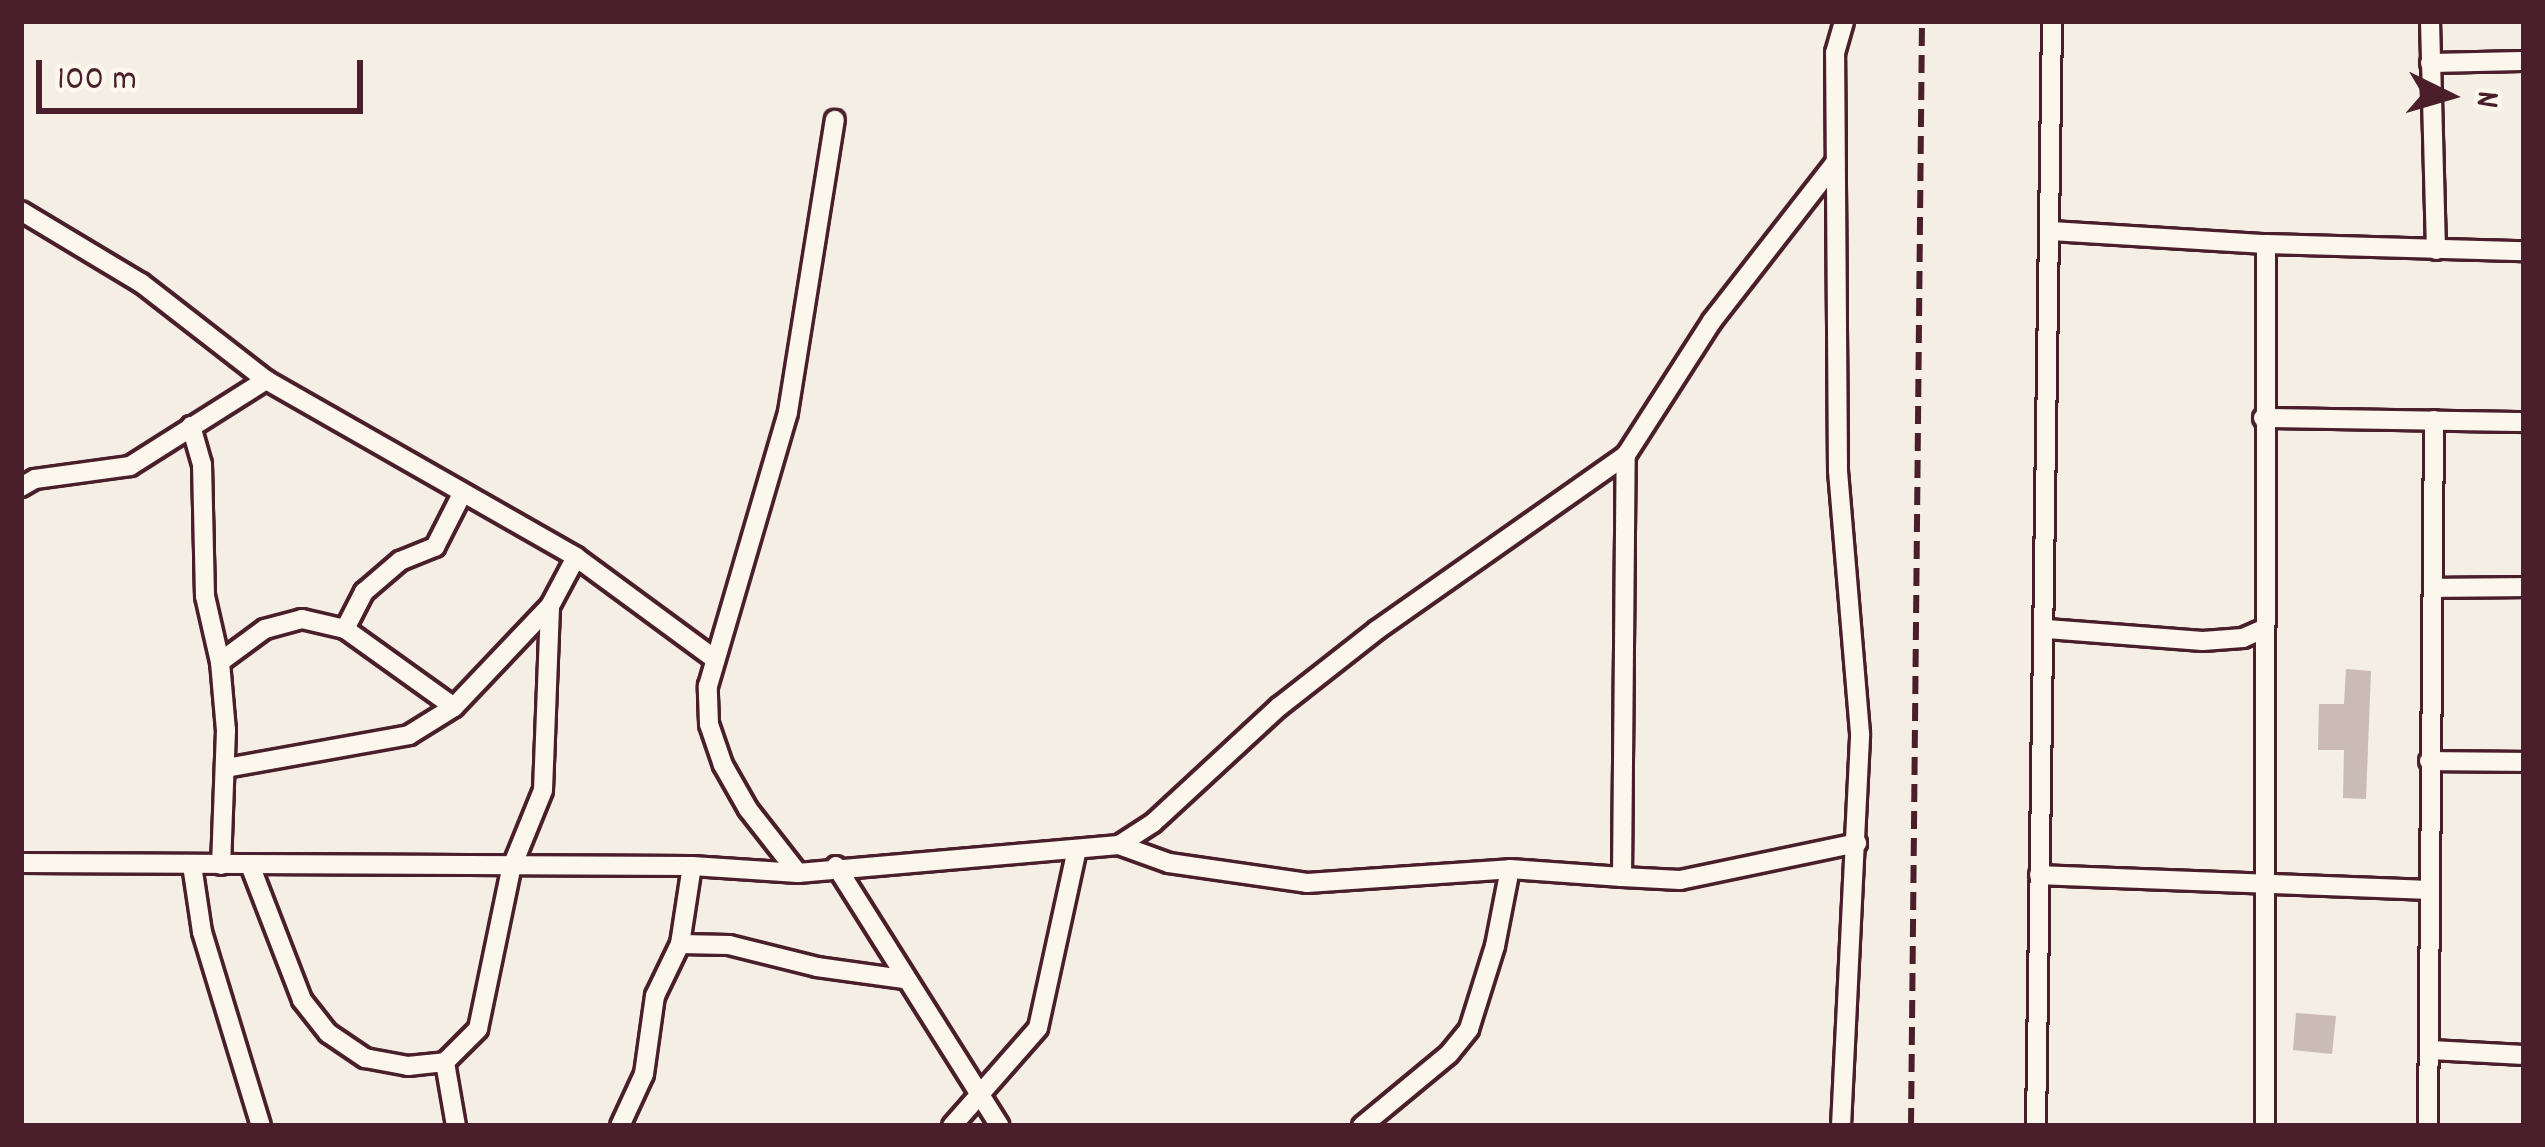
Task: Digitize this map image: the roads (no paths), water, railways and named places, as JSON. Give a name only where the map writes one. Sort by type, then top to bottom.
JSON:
[{"type":"street","points":[[1840,1126],[1860,733],[1838,470],[1835,53],[1844,21]]},
{"type":"street","points":[[2036,1126],[2047,629],[2052,21]]},
{"type":"street","points":[[2430,21],[2435,250]]},
{"type":"street","points":[[2430,63],[2524,61]]},
{"type":"street","points":[[798,873],[722,765],[709,724],[708,686],[788,412],[835,120]]},
{"type":"street","points":[[1119,845],[1153,823],[1280,706],[1377,630],[1626,455],[1712,321],[1835,163]]},
{"type":"street","points":[[21,211],[141,283],[266,380],[576,557],[716,659]]},
{"type":"street","points":[[2051,231],[2266,244],[2524,251]]},
{"type":"street","points":[[2265,1126],[2261,630],[2266,582],[2266,244]]},
{"type":"street","points":[[21,487],[35,479],[130,466],[266,380]]},
{"type":"street","points":[[2264,418],[2524,422]]},
{"type":"street","points":[[2428,1126],[2434,420]]},
{"type":"street","points":[[191,426],[206,506],[206,596],[220,662],[226,768],[221,865]]},
{"type":"street","points":[[1622,877],[1626,455]]},
{"type":"street","points":[[345,629],[364,592],[400,561],[435,547],[462,494]]},
{"type":"street","points":[[226,768],[409,736],[454,707],[550,606],[576,557]]},
{"type":"street","points":[[2433,588],[2524,587]]},
{"type":"street","points":[[250,865],[302,1000],[328,1033],[365,1058],[408,1066],[445,1062],[465,1046],[483,1014],[511,869],[542,790],[550,606]]},
{"type":"street","points":[[220,662],[286,621],[302,619],[345,629],[454,707]]},
{"type":"street","points":[[2047,629],[2203,640],[2243,638],[2261,630]]},
{"type":"street","points":[[2429,760],[2524,762]]},
{"type":"street","points":[[21,863],[511,869],[692,866],[798,873],[836,866],[1119,845],[1168,863],[1307,883],[1510,868],[1680,880],[1857,843]]},
{"type":"street","points":[[952,1126],[1038,1028],[1076,849]]},
{"type":"street","points":[[192,865],[202,932],[261,1126]]},
{"type":"street","points":[[620,1126],[644,1073],[655,996],[680,944],[692,866]]},
{"type":"street","points":[[836,866],[1000,1126]]},
{"type":"street","points":[[1362,1126],[1449,1054],[1469,1029],[1496,946],[1510,868]]},
{"type":"street","points":[[2039,875],[2428,890]]},
{"type":"street","points":[[680,944],[729,945],[817,967],[904,979]]},
{"type":"street","points":[[2431,1050],[2524,1054]]},
{"type":"street","points":[[445,1062],[456,1126]]},
{"type":"railway","points":[[1911,1126],[1922,21]]}]
